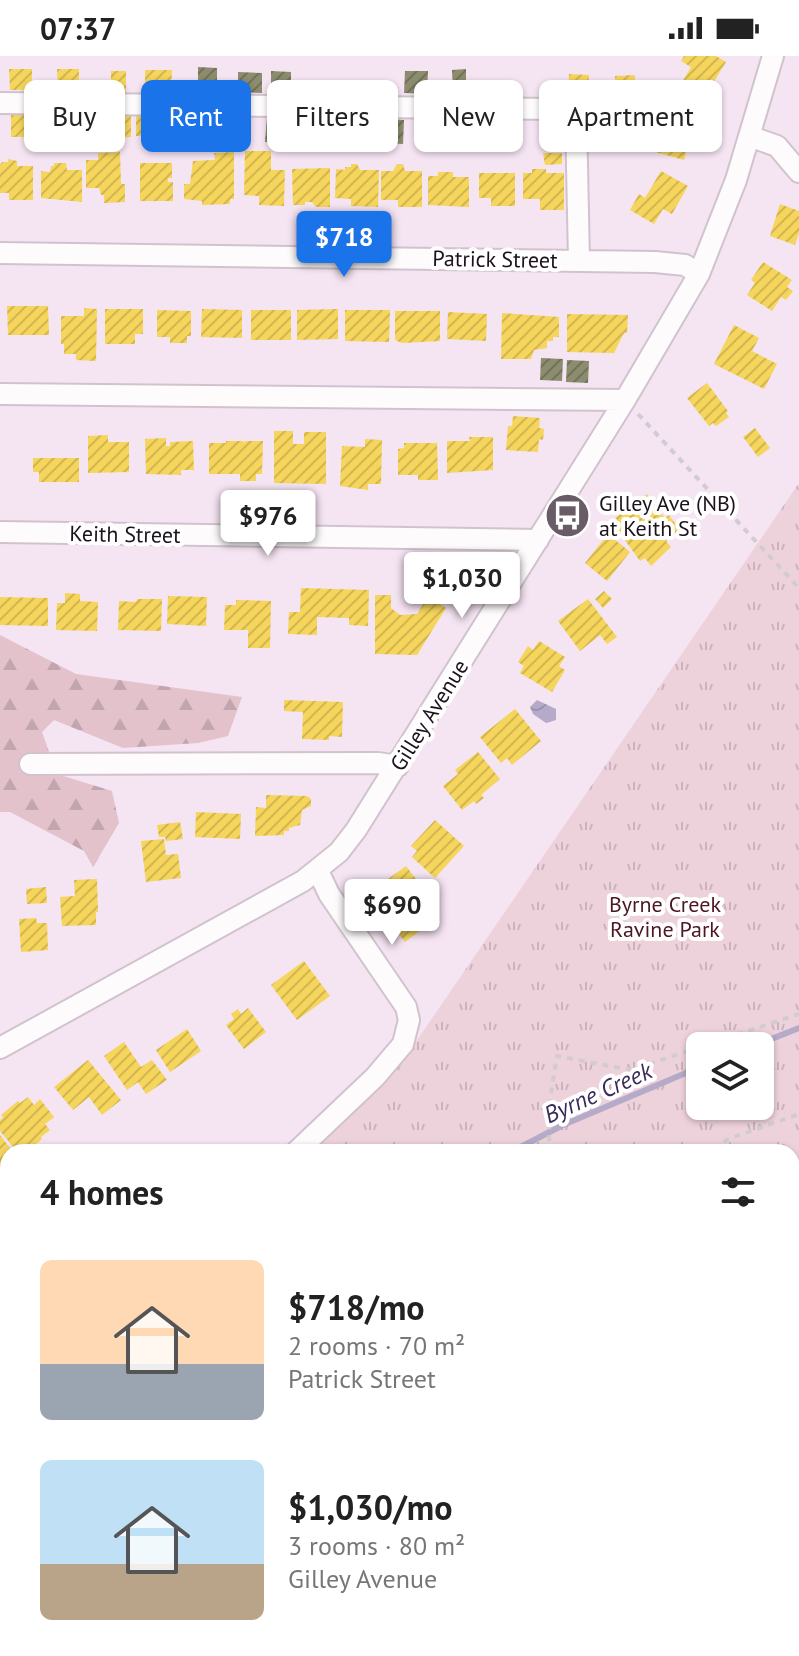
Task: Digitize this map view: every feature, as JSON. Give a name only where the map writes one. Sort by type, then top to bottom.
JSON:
[{"type":"street","name":"Gilley Avenue","points":[[0,1048],[318,871],[339,852],[398,766],[625,400],[699,274],[718,230],[773,56]]},
{"type":"street","points":[[0,103],[558,109],[576,117],[579,261]]},
{"type":"street","points":[[749,136],[777,146],[799,172]]},
{"type":"street","name":"Patrick Street","points":[[0,253],[579,261],[685,265],[699,274]]},
{"type":"street","points":[[0,394],[625,400]]},
{"type":"street","name":"Keith Street","points":[[0,532],[538,540]]},
{"type":"street","points":[[30,764],[378,763],[398,766]]},
{"type":"street","points":[[304,1144],[375,1077],[403,1044],[409,1020],[406,1007],[329,894],[318,871]]},
{"type":"path","points":[[625,400],[799,588]]},
{"type":"path","points":[[744,1032],[799,1014]]},
{"type":"path","points":[[549,1144],[550,1099],[557,1056],[631,1070],[686,1051]]},
{"type":"path","points":[[723,1144],[726,1140],[799,1114]]},
{"type":"green space","name":"Byrne Creek Ravine Park","points":[[799,483],[799,1144],[315,1144],[381,1083],[413,1046]]},
{"type":"green space","points":[[0,635],[76,674],[242,697],[228,736],[198,743],[123,748],[54,720],[42,732],[57,774],[112,791],[119,823],[93,867],[84,851],[10,812],[0,812]]},
{"type":"water","points":[[537,700],[556,709],[556,720],[546,723],[533,714],[530,707]]},
{"type":"building: Homes","points":[[684,56],[716,56],[726,62],[715,80],[683,80],[691,67],[681,61]]},
{"type":"building: Homes","points":[[9,69],[32,69],[32,80],[24,80],[24,90],[10,90]]},
{"type":"building: Homes","points":[[57,69],[79,69],[79,80],[58,80]]},
{"type":"building: Homes","points":[[145,70],[172,70],[172,80],[145,80]]},
{"type":"building: Homes","points":[[111,71],[126,71],[126,92],[125,80],[111,80]]},
{"type":"building: Homes","points":[[569,74],[589,75],[589,80],[569,80]]},
{"type":"building: Homes","points":[[635,75],[635,80],[615,80],[615,76]]},
{"type":"building: Homes","points":[[11,113],[24,114],[24,137],[11,137]]},
{"type":"building: Homes","points":[[125,115],[131,115],[131,137],[125,137]]},
{"type":"building: Homes","points":[[136,116],[141,116],[141,136],[136,136]]},
{"type":"building: Homes","points":[[120,152],[125,202],[104,203],[104,195],[101,195],[99,188],[86,188],[86,160],[98,160],[98,153]]},
{"type":"building: Homes","points":[[234,152],[234,199],[230,199],[230,204],[202,205],[202,201],[184,199],[184,184],[190,184],[193,161],[215,160],[214,153]]},
{"type":"building: Homes","points":[[245,152],[271,152],[271,170],[285,170],[284,206],[259,205],[259,196],[244,195]]},
{"type":"building: Homes","points":[[656,152],[686,152],[684,160]]},
{"type":"building: Homes","points":[[543,153],[562,153],[562,164],[545,165]]},
{"type":"building: Homes","points":[[8,159],[17,161],[17,166],[33,166],[33,200],[9,200],[9,193],[0,193],[0,165]]},
{"type":"building: Homes","points":[[54,163],[66,163],[67,170],[82,170],[82,202],[41,198],[41,171],[50,172]]},
{"type":"building: Homes","points":[[140,163],[172,163],[172,178],[168,178],[168,182],[173,182],[173,201],[140,201]]},
{"type":"building: Homes","points":[[351,164],[357,164],[360,170],[379,170],[378,207],[351,206],[351,199],[335,198],[336,169],[345,170]]},
{"type":"building: Homes","points":[[397,164],[403,164],[405,171],[422,171],[422,207],[398,207],[398,200],[381,200],[381,171],[393,171]]},
{"type":"building: Homes","points":[[330,168],[330,207],[316,207],[312,202],[293,205],[292,169]]},
{"type":"building: Homes","points":[[532,169],[564,173],[564,210],[540,210],[540,199],[523,199],[523,173],[532,173]]},
{"type":"building: Homes","points":[[661,171],[688,186],[672,214],[663,209],[654,224],[630,210],[639,194],[645,198]]},
{"type":"building: Homes","points":[[438,172],[453,172],[453,177],[469,177],[469,207],[428,205],[428,176],[438,176]]},
{"type":"building: Homes","points":[[479,173],[515,173],[515,206],[491,206],[491,198],[479,198]]},
{"type":"building: Homes","points":[[780,204],[799,211],[799,233],[795,245],[770,236]]},
{"type":"building: Homes","points":[[763,262],[792,280],[787,287],[793,291],[786,300],[781,297],[772,311],[747,295],[755,283],[751,280]]},
{"type":"building: Homes","points":[[7,306],[48,306],[49,335],[8,335]]},
{"type":"building: Homes","points":[[84,308],[97,309],[96,361],[76,360],[76,354],[64,354],[64,344],[61,344],[61,316],[84,316]]},
{"type":"building: Homes","points":[[105,309],[143,309],[143,334],[135,334],[135,344],[105,344]]},
{"type":"building: Homes","points":[[202,309],[242,310],[242,338],[201,337]]},
{"type":"building: Homes","points":[[338,309],[338,339],[297,340],[297,310]]},
{"type":"building: Homes","points":[[157,310],[191,311],[191,336],[187,336],[187,343],[170,343],[170,337],[157,337]]},
{"type":"building: Homes","points":[[251,310],[291,310],[291,340],[251,340]]},
{"type":"building: Homes","points":[[345,310],[390,310],[389,342],[345,341]]},
{"type":"building: Homes","points":[[395,311],[440,311],[440,341],[402,343],[395,340]]},
{"type":"building: Homes","points":[[448,312],[487,314],[486,341],[447,339]]},
{"type":"building: Homes","points":[[502,313],[559,317],[559,337],[547,341],[547,348],[534,350],[531,359],[501,359]]},
{"type":"building: Homes","points":[[567,314],[628,315],[627,333],[624,333],[614,353],[567,352]]},
{"type":"building: Homes","points":[[734,325],[759,338],[752,351],[777,364],[764,389],[714,364]]},
{"type":"building: Homes","points":[[707,383],[728,411],[729,417],[716,426],[713,423],[709,426],[687,398]]},
{"type":"building: Homes","points":[[513,416],[540,418],[539,428],[544,429],[538,452],[506,450],[508,426],[512,426]]},
{"type":"building: Homes","points":[[755,428],[770,448],[758,457],[743,437]]},
{"type":"building: Homes","points":[[274,431],[293,431],[293,444],[304,444],[304,432],[326,432],[326,484],[274,483]]},
{"type":"building: Homes","points":[[108,435],[108,442],[129,442],[129,472],[88,473],[88,436]]},
{"type":"building: Homes","points":[[469,437],[493,437],[493,470],[447,473],[447,441],[470,441]]},
{"type":"building: Homes","points":[[166,438],[166,446],[170,446],[170,442],[193,441],[194,470],[181,470],[181,475],[146,474],[145,439]]},
{"type":"building: Homes","points":[[365,439],[382,440],[381,484],[368,484],[368,490],[340,486],[342,446],[365,447]]},
{"type":"building: Homes","points":[[263,441],[262,474],[256,474],[256,481],[240,481],[240,474],[209,474],[209,443]]},
{"type":"building: Homes","points":[[404,443],[437,443],[438,480],[418,480],[418,475],[398,475],[398,449],[404,448]]},
{"type":"building: Homes","points":[[33,458],[79,458],[79,482],[39,482],[39,472],[33,472]]},
{"type":"building: Homes","points":[[647,494],[665,518],[669,515],[680,530],[666,541],[671,547],[651,566],[645,558],[640,561],[611,521]]},
{"type":"building: Homes","points":[[608,534],[630,552],[607,581],[585,563]]},
{"type":"building: Homes","points":[[301,588],[369,590],[368,626],[349,625],[349,618],[317,617],[317,635],[288,634],[289,612],[300,612]]},
{"type":"building: Homes","points":[[604,591],[612,599],[603,608],[595,599]]},
{"type":"building: Homes","points":[[65,593],[80,594],[80,601],[98,602],[97,631],[56,630],[57,603],[65,603]]},
{"type":"building: Homes","points":[[375,595],[391,595],[391,608],[400,615],[417,614],[428,596],[446,608],[417,655],[375,654]]},
{"type":"building: Homes","points":[[168,596],[207,597],[206,626],[167,624]]},
{"type":"building: Homes","points":[[0,597],[48,598],[48,626],[0,625]]},
{"type":"building: Homes","points":[[137,599],[162,599],[161,631],[118,630],[119,601],[136,602]]},
{"type":"building: Homes","points":[[588,599],[617,637],[607,644],[600,635],[580,651],[558,621]]},
{"type":"building: Homes","points":[[236,600],[271,601],[270,648],[248,648],[248,630],[224,630],[225,605],[236,605]]},
{"type":"building: Homes","points":[[539,641],[565,657],[559,666],[565,670],[552,692],[520,673],[524,666],[518,662],[528,646],[533,650]]},
{"type":"building: Homes","points":[[284,700],[343,702],[342,737],[302,739],[303,712],[284,711]]},
{"type":"building: Homes","points":[[515,709],[541,741],[512,765],[507,758],[501,763],[480,737]]},
{"type":"building: Homes","points":[[478,752],[500,779],[481,795],[484,798],[462,810],[443,786],[458,774],[455,770]]},
{"type":"building: Homes","points":[[266,795],[307,796],[311,799],[311,806],[302,810],[300,825],[284,831],[284,835],[255,836],[256,807],[266,808]]},
{"type":"building: Homes","points":[[196,812],[241,814],[240,839],[195,837]]},
{"type":"building: Homes","points":[[435,820],[464,846],[435,878],[412,857],[417,851],[411,846]]},
{"type":"building: Homes","points":[[180,822],[183,839],[166,841],[165,837],[159,837],[157,825]]},
{"type":"building: Homes","points":[[164,839],[166,855],[178,854],[181,878],[146,882],[141,841]]},
{"type":"building: Homes","points":[[406,866],[435,904],[428,910],[433,915],[421,924],[424,928],[405,942],[374,902],[394,887],[388,879]]},
{"type":"building: Homes","points":[[97,879],[96,925],[62,926],[60,897],[75,896],[74,880]]},
{"type":"building: Homes","points":[[46,887],[47,903],[27,904],[26,889]]},
{"type":"building: Homes","points":[[36,918],[37,923],[47,923],[48,950],[21,952],[19,919]]},
{"type":"building: Homes","points":[[304,961],[330,996],[297,1020],[271,985]]},
{"type":"building: Homes","points":[[248,1008],[266,1032],[244,1049],[226,1025],[234,1019],[231,1014],[238,1009],[241,1014]]},
{"type":"building: Homes","points":[[187,1029],[201,1051],[170,1072],[156,1050]]},
{"type":"building: Homes","points":[[124,1042],[141,1067],[152,1060],[167,1080],[146,1094],[138,1082],[127,1090],[104,1056]]},
{"type":"building: Homes","points":[[88,1060],[121,1100],[102,1115],[89,1097],[73,1110],[54,1087]]},
{"type":"building: Homes","points":[[28,1097],[34,1105],[40,1099],[54,1117],[45,1124],[50,1130],[36,1144],[11,1144],[0,1131],[1,1115],[18,1101],[20,1103]]},
{"type":"building: Industry","points":[[198,67],[217,68],[217,80],[198,80]]},
{"type":"building: Industry","points":[[466,69],[466,80],[452,80],[452,70]]},
{"type":"building: Industry","points":[[271,71],[291,72],[291,80],[271,80]]},
{"type":"building: Industry","points":[[405,71],[428,71],[428,80],[414,80],[414,93],[404,93]]},
{"type":"building: Industry","points":[[238,72],[262,73],[262,93],[251,93],[251,80],[238,80]]},
{"type":"building: Industry","points":[[398,120],[404,120],[403,144],[398,144]]},
{"type":"building: Industry","points":[[541,358],[563,359],[562,381],[540,380]]},
{"type":"building: Industry","points":[[567,360],[589,361],[588,383],[566,382]]},
{"type":"waterway","name":"Byrne Creek","points":[[774,1038],[799,1028]]},
{"type":"waterway","name":"Byrne Creek","points":[[526,1144],[563,1125],[686,1073]]},
{"type":"place","name":"Gilley Ave (NB) at Keith St","points":[[568,516]]}]
